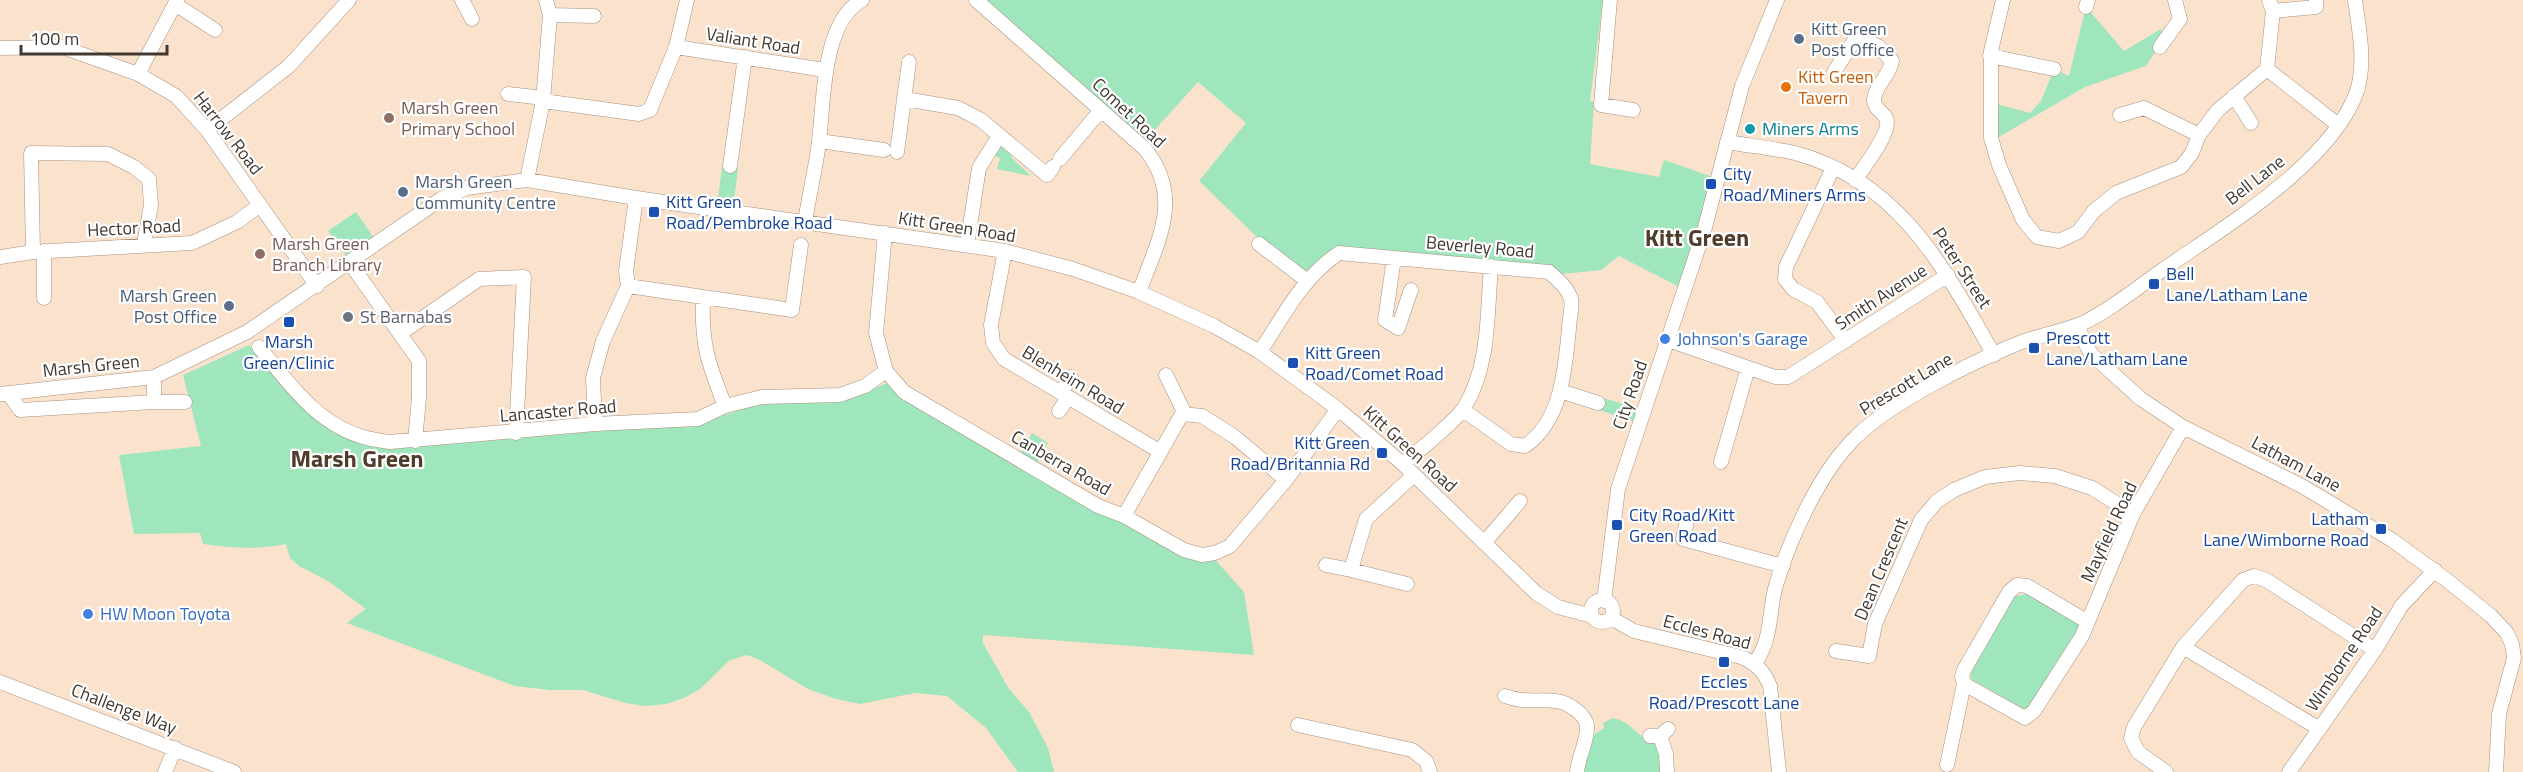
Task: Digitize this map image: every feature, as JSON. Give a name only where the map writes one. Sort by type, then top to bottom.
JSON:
[{"type":"street","points":[[207,130],[289,66],[349,0]]},
{"type":"street","points":[[462,0],[472,19]]},
{"type":"street","points":[[528,180],[544,100],[550,15],[546,0]]},
{"type":"street","points":[[508,94],[639,114],[650,110],[676,47],[687,0]]},
{"type":"street","name":"Comet Road","points":[[976,0],[1151,156],[1162,175],[1166,189],[1166,215],[1139,292]]},
{"type":"street","points":[[1610,0],[1601,105],[1633,110]]},
{"type":"street","name":"City Road","points":[[1604,601],[1608,589],[1611,536],[1618,489],[1704,231],[1746,74],[1778,0]]},
{"type":"street","points":[[2003,0],[1990,56],[1991,138],[1999,165],[2023,220],[2037,237],[2060,241],[2078,232],[2094,211],[2116,194],[2181,167],[2192,153],[2199,135],[2218,110],[2267,69],[2271,6],[2316,7],[2316,0]]},
{"type":"street","points":[[2160,47],[2180,20],[2175,0]]},
{"type":"street","name":"Bell Lane","points":[[2077,326],[2097,315],[2272,191],[2312,156],[2338,125],[2356,92],[2361,72],[2355,0]]},
{"type":"street","points":[[805,222],[819,141],[825,70],[840,25],[859,1]]},
{"type":"street","points":[[138,74],[176,2],[215,30]]},
{"type":"street","points":[[550,15],[594,16]]},
{"type":"street","points":[[1834,72],[1854,41],[1862,38],[1878,46],[1892,61],[1891,69],[1874,98],[1875,106],[1887,119],[1888,129],[1855,180]]},
{"type":"street","name":"Harrow Road","points":[[0,48],[62,47],[138,74],[176,96],[207,130],[317,286]]},
{"type":"street","name":"Valiant Road","points":[[676,47],[825,70]]},
{"type":"street","points":[[1990,56],[2054,69]]},
{"type":"street","points":[[730,166],[746,57]]},
{"type":"street","points":[[819,141],[891,151],[905,99],[909,62]]},
{"type":"street","points":[[2267,69],[2338,125]]},
{"type":"street","points":[[2234,96],[2251,123]]},
{"type":"street","points":[[905,99],[958,108],[981,120],[1047,175],[1101,110]]},
{"type":"street","points":[[2120,116],[2145,108],[2199,135]]},
{"type":"street","points":[[967,245],[979,168],[999,136]]},
{"type":"street","name":"Peter Street","points":[[1727,142],[1797,154],[1833,168],[1884,200],[1929,246],[1994,355]]},
{"type":"street","points":[[44,298],[31,153],[108,154],[134,167],[149,179],[150,205],[144,244]]},
{"type":"street","points":[[1833,168],[1786,267],[1785,279],[1793,289],[1817,302],[1846,341]]},
{"type":"street","name":"Kitt Green Road","points":[[247,332],[441,199],[466,188],[528,180],[636,198],[1005,251],[1073,269],[1139,292],[1214,326],[1260,352],[1338,408],[1403,464],[1536,593],[1565,610],[1592,616]]},
{"type":"street","points":[[595,424],[593,378],[603,341],[628,285],[626,271],[636,198]]},
{"type":"street","name":"Hector Road","points":[[0,257],[39,251],[192,243],[230,226],[260,205]]},
{"type":"street","name":"Canberra Road","points":[[885,233],[876,333],[886,371],[909,389],[1098,506],[1124,516],[1184,550],[1202,555],[1215,553],[1230,546],[1286,480],[1338,408]]},
{"type":"street","points":[[1259,244],[1306,280]]},
{"type":"street","points":[[628,285],[792,310],[801,245]]},
{"type":"street","name":"Blenheim Road","points":[[1005,251],[991,325],[993,343],[1004,360],[1159,452]]},
{"type":"street","name":"Beverley Road","points":[[1260,352],[1306,280],[1339,253],[1549,272],[1562,283],[1572,298],[1564,376],[1556,404],[1545,424],[1533,441],[1525,446],[1511,444],[1463,410]]},
{"type":"street","points":[[1394,258],[1385,320],[1398,328],[1411,290]]},
{"type":"street","points":[[350,263],[419,360],[419,398],[415,441]]},
{"type":"street","points":[[1403,464],[1463,410],[1484,357],[1491,266]]},
{"type":"street","name":"Smith Avenue","points":[[1668,340],[1775,377],[1788,377],[1948,275]]},
{"type":"street","points":[[401,333],[479,279],[524,277],[516,433]]},
{"type":"street","points":[[703,297],[702,329],[707,362],[725,406]]},
{"type":"street","name":"Prescott Lane","points":[[1755,663],[1769,636],[1773,600],[1783,566],[1819,489],[1835,461],[1857,435],[1910,399],[1994,355],[2022,342],[2077,326]]},
{"type":"street","name":"Latham Lane","points":[[2077,326],[2087,348],[2097,361],[2141,399],[2183,427],[2302,486],[2392,540],[2491,616],[2507,633],[2512,644],[2514,658],[2499,714],[2496,772]]},
{"type":"street","name":"Marsh Green","points":[[4,393],[154,377],[247,332]]},
{"type":"street","name":"Lancaster Road","points":[[259,346],[308,406],[346,430],[368,439],[390,442],[516,433],[595,424],[698,419],[725,406],[762,397],[840,395],[864,386],[886,371]]},
{"type":"street","points":[[1721,462],[1748,368]]},
{"type":"street","points":[[1166,375],[1185,414]]},
{"type":"street","points":[[154,377],[154,402]]},
{"type":"street","points":[[1059,411],[1071,377]]},
{"type":"street","points":[[1560,391],[1598,403]]},
{"type":"street","points":[[4,393],[20,410],[185,402]]},
{"type":"street","points":[[1124,516],[1182,414],[1202,416],[1235,437],[1286,480]]},
{"type":"street","name":"Mayfield Road","points":[[1964,684],[2025,718],[2034,711],[2072,655],[2133,514],[2183,427]]},
{"type":"street","name":"Dean Crescent","points":[[1836,651],[1869,656],[1875,624],[1921,520],[1937,501],[1954,490],[1985,477],[2020,473],[2055,476],[2092,488],[2133,514]]},
{"type":"street","points":[[1351,570],[1366,519],[1414,475]]},
{"type":"street","points":[[1484,543],[1520,501]]},
{"type":"street","points":[[1687,521],[1683,538],[1783,566]]},
{"type":"street","points":[[1326,565],[1407,584]]},
{"type":"street","name":"Wimborne Road","points":[[2293,771],[2318,728],[2375,650],[2402,604],[2434,570]]},
{"type":"street","points":[[2166,772],[2138,752],[2131,738],[2134,727],[2183,647],[2243,580],[2254,576],[2266,580],[2375,650]]},
{"type":"street","points":[[1947,765],[1964,684],[1962,677],[1964,670],[2009,591],[2017,585],[2027,586],[2088,622]]},
{"type":"street","points":[[1604,601],[1613,608],[1611,618],[1601,622],[1592,616],[1591,610],[1594,604],[1604,601]]},
{"type":"street","name":"Eccles Road","points":[[1611,618],[1634,631],[1741,657],[1755,663],[1767,677],[1770,686],[1779,772]]},
{"type":"street","points":[[2183,647],[2318,728]]},
{"type":"street","name":"Challenge Way","points":[[0,682],[234,772]]},
{"type":"street","points":[[1505,696],[1523,701],[1556,701],[1565,704],[1592,726],[1577,772]]},
{"type":"street","points":[[1298,725],[1412,750],[1426,760],[1430,772]]},
{"type":"street","points":[[1659,734],[1666,754],[1666,772]]},
{"type":"street","points":[[165,772],[175,748]]},
{"type":"green space","points":[[976,0],[1603,0],[1590,101],[1594,102],[1590,164],[1659,177],[1664,160],[1713,177],[1685,290],[1619,256],[1601,270],[1553,275],[1344,247],[1303,273],[1258,238],[1199,181],[1246,123],[1198,82],[1141,145]]},
{"type":"green space","points":[[2086,7],[2124,51],[2161,29],[2163,40],[2146,66],[2085,87],[1992,141],[1990,102],[2030,113],[2041,101],[2054,69],[2069,76]]},
{"type":"green space","points":[[1004,146],[1013,153],[1011,157],[1031,176],[997,169],[1000,158],[993,155],[998,147]]},
{"type":"green space","points":[[722,167],[738,169],[734,200],[718,198]]},
{"type":"green space","points":[[356,212],[374,238],[346,256],[328,231]]},
{"type":"green space","points":[[249,345],[286,390],[329,429],[365,444],[397,448],[701,423],[763,402],[847,400],[887,383],[902,397],[1018,458],[1032,433],[1048,443],[1035,467],[1179,547],[1210,554],[1244,592],[1254,655],[983,635],[983,643],[1009,689],[1029,712],[1048,748],[1054,772],[1018,772],[986,728],[947,696],[915,693],[860,704],[836,699],[808,689],[758,659],[747,655],[730,660],[700,689],[666,704],[645,706],[625,703],[583,690],[550,690],[515,686],[347,623],[366,609],[328,581],[299,566],[290,558],[286,544],[255,548],[234,547],[203,544],[200,533],[134,534],[119,455],[201,446],[183,375]]},
{"type":"green space","points":[[1600,397],[1643,410],[1639,423],[1596,409]]},
{"type":"green space","points":[[2031,593],[2079,622],[2080,635],[2032,709],[2024,709],[1971,679],[1971,669],[2012,597]]},
{"type":"green space","points":[[1613,718],[1626,723],[1645,739],[1658,745],[1663,772],[1583,772],[1591,737],[1604,728],[1603,723]]},
{"type":"place","name":"Kitt Green Post Office","points":[[1799,39]]},
{"type":"place","name":"Kitt Green Tavern","points":[[1786,87]]},
{"type":"place","name":"Marsh Green Primary School","points":[[389,118]]},
{"type":"place","name":"Miners Arms","points":[[1750,129]]},
{"type":"place","name":"City Road/Miners Arms","points":[[1711,184]]},
{"type":"place","name":"Marsh Green Community Centre","points":[[403,192]]},
{"type":"place","name":"Kitt Green Road/Pembroke Road","points":[[654,212]]},
{"type":"place","name":"Marsh Green Branch Library","points":[[260,254]]},
{"type":"place","name":"Bell Lane/Latham Lane","points":[[2154,284]]},
{"type":"place","name":"Marsh Green Post Office","points":[[229,306]]},
{"type":"place","name":"St Barnabas","points":[[348,317]]},
{"type":"place","name":"Marsh Green/Clinic","points":[[289,322]]},
{"type":"place","name":"Johnson's Garage","points":[[1665,339]]},
{"type":"place","name":"Prescott Lane/Latham Lane","points":[[2034,348]]},
{"type":"place","name":"Kitt Green Road/Comet Road","points":[[1293,363]]},
{"type":"place","name":"Kitt Green Road/Britannia Rd","points":[[1382,453]]},
{"type":"place","name":"City Road/Kitt Green Road","points":[[1617,525]]},
{"type":"place","name":"Latham Lane/Wimborne Road","points":[[2381,529]]},
{"type":"place","name":"HW Moon Toyota","points":[[88,614]]},
{"type":"place","name":"Eccles Road/Prescott Lane","points":[[1724,662]]},
{"type":"district","name":"Kitt Green","points":[[1697,238]]},
{"type":"district","name":"Marsh Green","points":[[357,459]]}]
